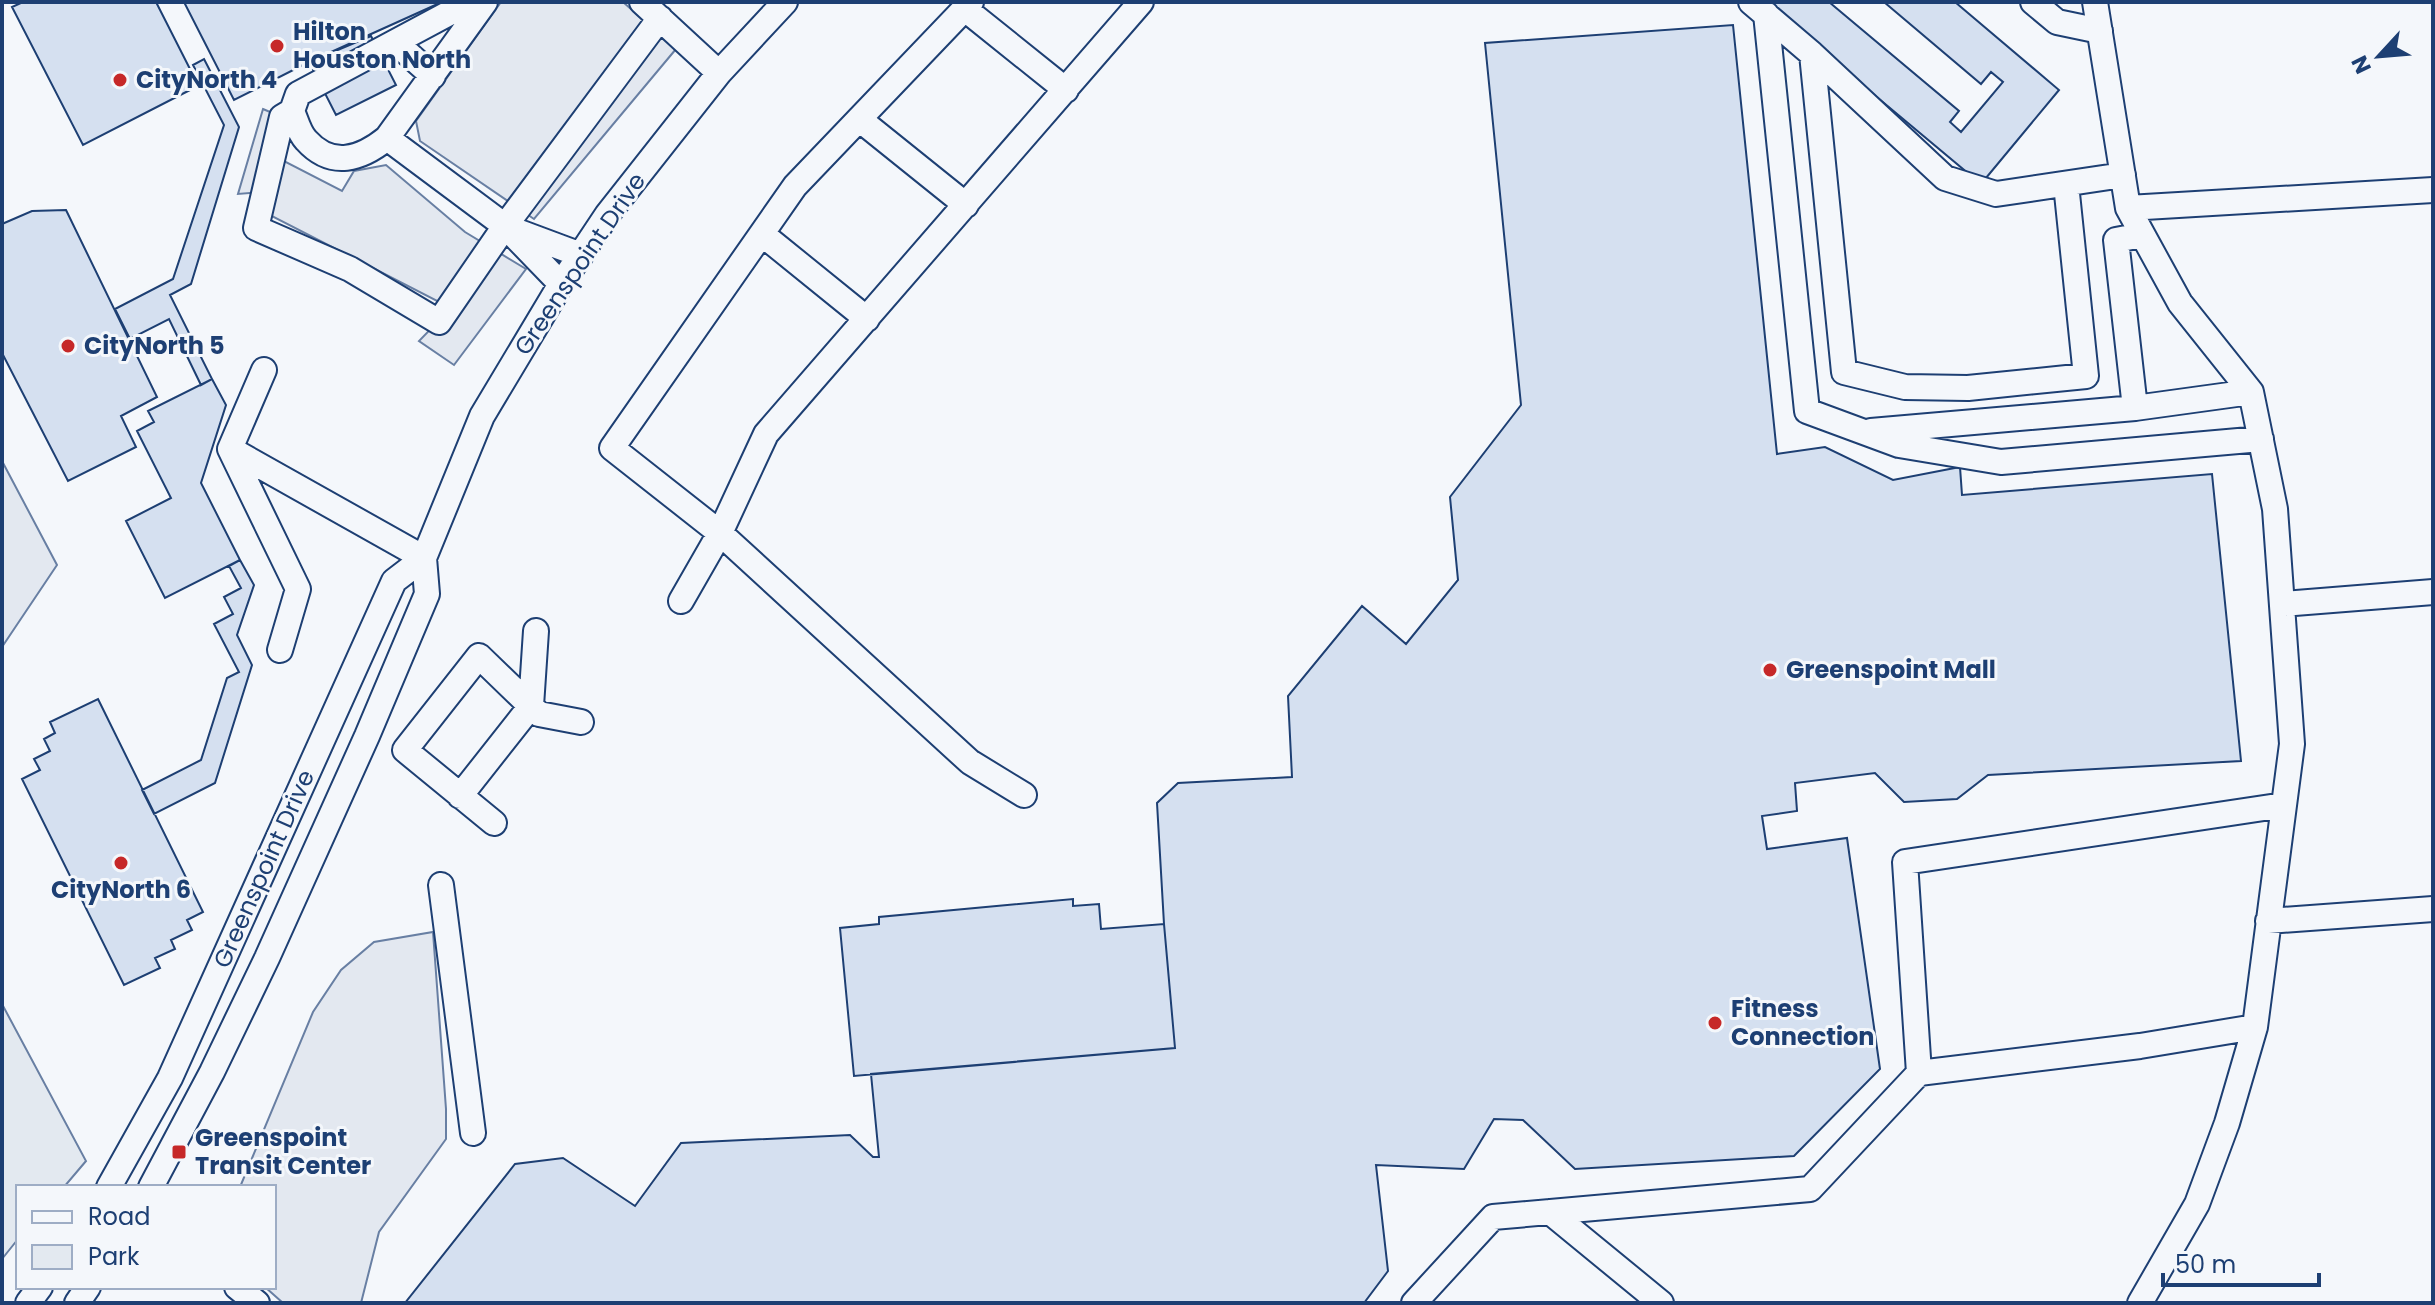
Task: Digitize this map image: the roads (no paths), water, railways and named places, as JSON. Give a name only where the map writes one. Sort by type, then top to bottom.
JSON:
[{"type":"street","points":[[470,2],[298,94],[292,111],[282,117],[256,228],[350,269],[439,322],[651,10],[719,73]]},
{"type":"street","points":[[292,111],[304,139],[323,154],[347,158],[368,153],[387,138],[485,2]]},
{"type":"street","name":"Greenspoint Drive","points":[[152,1185],[212,1072],[267,958],[367,736],[427,594],[424,558],[482,416],[561,284],[607,215],[719,73],[785,2]]},
{"type":"street","points":[[681,601],[720,533],[766,434],[1141,2]]},
{"type":"street","points":[[2033,2],[2057,22],[2100,31]]},
{"type":"street","points":[[2095,2],[2128,208],[2180,303],[2251,392],[2275,509],[2292,744],[2255,1027],[2227,1123],[2197,1204],[2140,1303]]},
{"type":"street","points":[[1024,795],[970,762],[720,533],[612,448],[795,186],[968,5],[1066,90]]},
{"type":"street","points":[[1759,8],[1945,178],[1996,194],[2123,175]]},
{"type":"street","points":[[1759,8],[1807,411],[1899,445],[2001,462],[2261,439]]},
{"type":"street","points":[[396,43],[433,76]]},
{"type":"street","points":[[1812,54],[1844,372],[1905,387],[1968,388],[2086,376],[2066,184]]},
{"type":"street","points":[[859,119],[966,205]]},
{"type":"street","points":[[387,138],[505,226],[561,284]]},
{"type":"street","points":[[2128,208],[2433,190]]},
{"type":"street","points":[[505,226],[581,255]]},
{"type":"street","points":[[762,234],[867,319]]},
{"type":"street","points":[[2135,408],[2116,240],[2142,235]]},
{"type":"street","points":[[264,370],[230,449],[298,589],[280,650]]},
{"type":"street","points":[[1863,431],[2135,408],[2251,392]]},
{"type":"street","points":[[230,449],[424,558]]},
{"type":"street","name":"Greenspoint Drive","points":[[110,1185],[170,1078],[394,581],[424,558]]},
{"type":"street","points":[[2282,604],[2433,592]]},
{"type":"street","points":[[460,796],[531,706],[536,631]]},
{"type":"street","points":[[494,823],[405,750],[479,656],[539,714],[581,722]]},
{"type":"street","points":[[1919,1073],[1905,862],[2284,805]]},
{"type":"street","points":[[441,885],[473,1133]]},
{"type":"street","points":[[2268,921],[2433,909]]},
{"type":"street","points":[[1414,1303],[1493,1217],[1810,1189],[1919,1073],[2140,1046],[2255,1027]]},
{"type":"street","points":[[1550,1212],[1661,1303]]},
{"type":"street","points":[[240,1289],[257,1303]]},
{"type":"place","name":"Hilton Houston North","points":[[277,46]]},
{"type":"place","name":"CityNorth 4","points":[[120,80]]},
{"type":"place","name":"CityNorth 5","points":[[68,346]]},
{"type":"place","name":"Greenspoint Mall","points":[[1770,670]]},
{"type":"place","name":"CityNorth 6","points":[[121,863]]},
{"type":"place","name":"Fitness Connection","points":[[1715,1023]]},
{"type":"place","name":"Greenspoint Transit Center","points":[[179,1152]]}]
